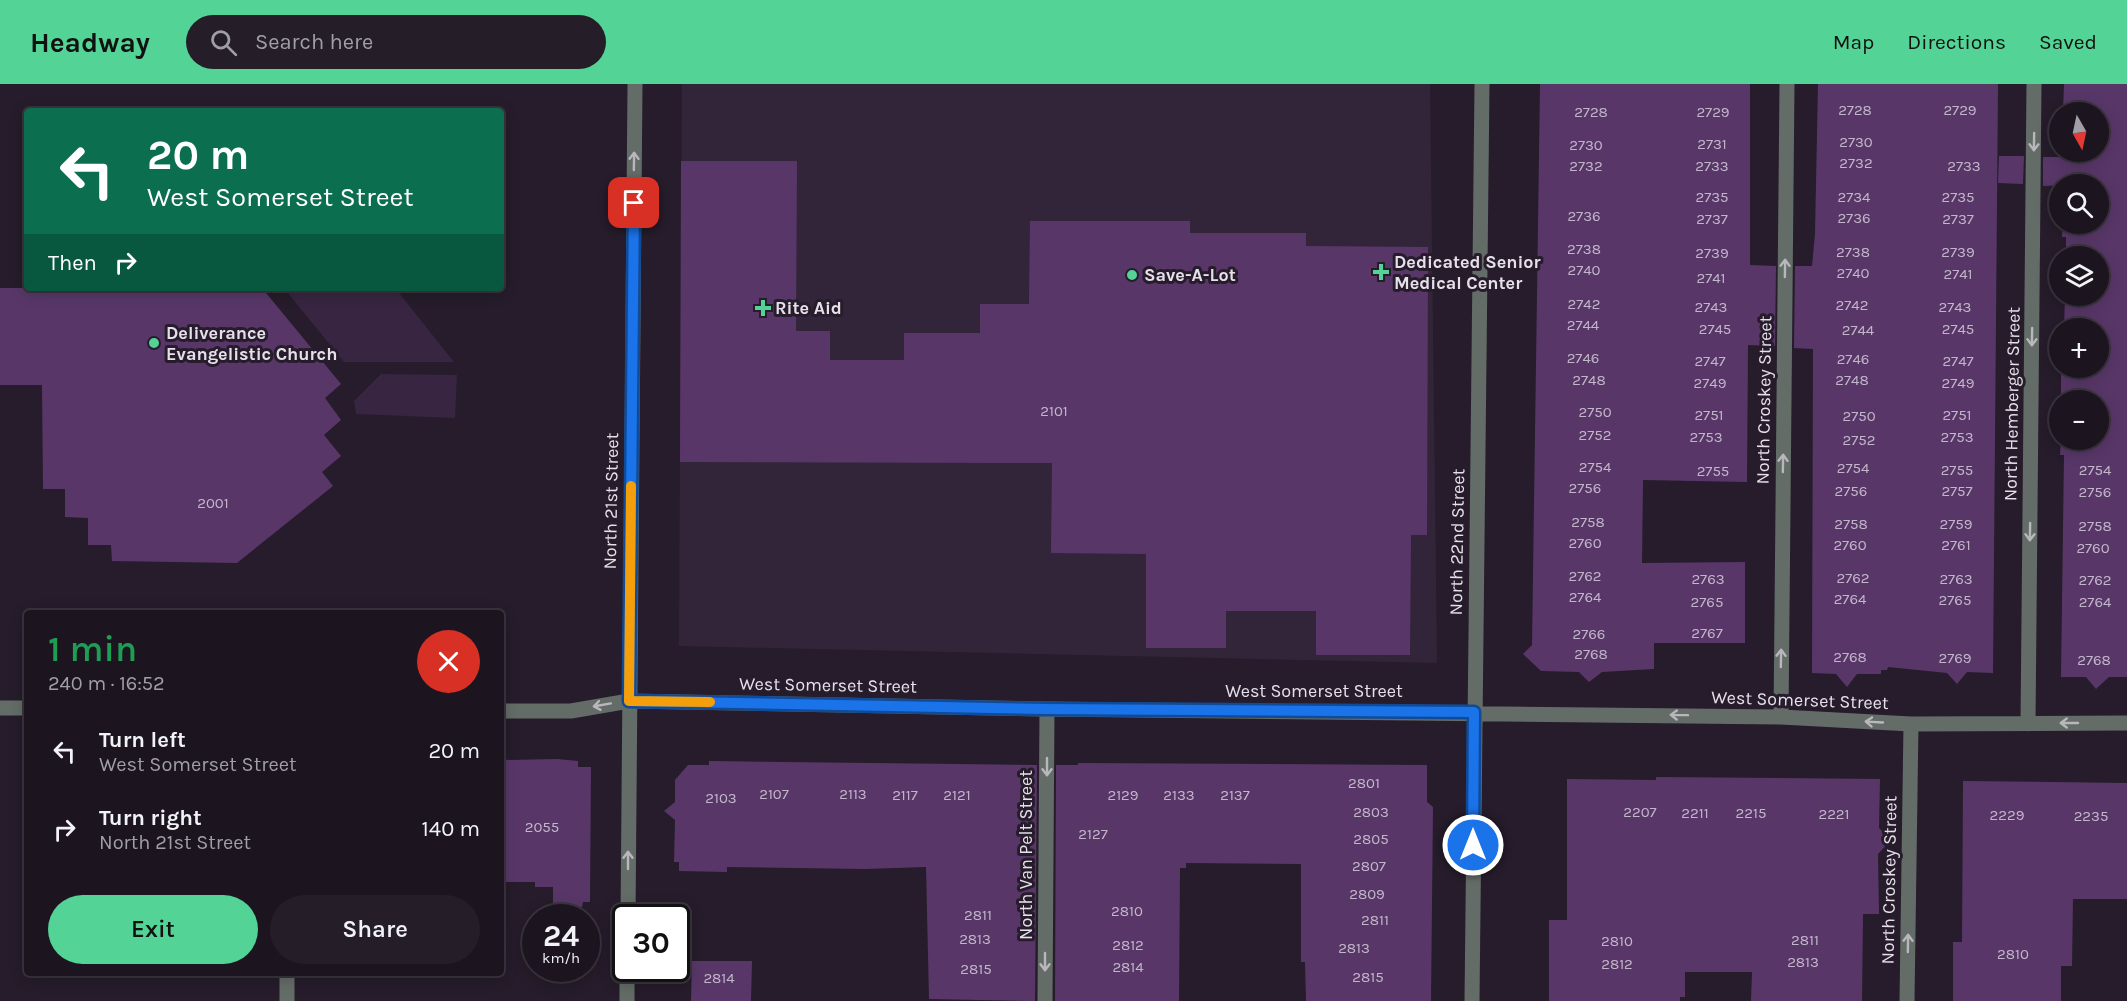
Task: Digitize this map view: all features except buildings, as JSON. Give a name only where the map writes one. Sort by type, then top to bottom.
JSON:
[{"type":"street","name":"North 21st Street","points":[[628,904],[635,84]]},
{"type":"street","name":"North 22nd Street","points":[[1472,1001],[1482,84]]},
{"type":"street","name":"North Croskey Street","points":[[1781,717],[1787,84]]},
{"type":"street","name":"North Hemberger Street","points":[[2028,724],[2034,84]]},
{"type":"street","name":"West Somerset Street","points":[[504,711],[572,711],[629,701],[1047,709],[1781,717],[1911,724],[2127,723]]},
{"type":"street","points":[[0,708],[24,708]]},
{"type":"street","name":"North Van Pelt Street","points":[[1045,1001],[1047,709]]},
{"type":"street","name":"North Croskey Street","points":[[1907,1001],[1911,724]]},
{"type":"street","points":[[287,976],[287,1001]]},
{"type":"street","points":[[627,982],[627,1001]]},
{"type":"shaded area","points":[[682,84],[1430,84],[1437,663],[679,646]]},
{"type":"shaded area","points":[[397,291],[454,362],[344,362],[287,292]]},
{"type":"shaded area","points":[[381,374],[457,375],[455,418],[356,414],[354,401]]},
{"type":"slow traffic","points":[[631,486],[629,701],[710,702]]},
{"type":"place","name":"Dedicated Senior Medical Center","points":[[1381,272]]},
{"type":"place","name":"Save-A-Lot","points":[[1132,275]]},
{"type":"place","name":"Rite Aid","points":[[763,308]]},
{"type":"place","name":"Deliverance Evangelistic Church","points":[[154,343]]},
{"type":"route","points":[[634,203],[629,701],[1047,709],[1474,712],[1473,845]]}]
